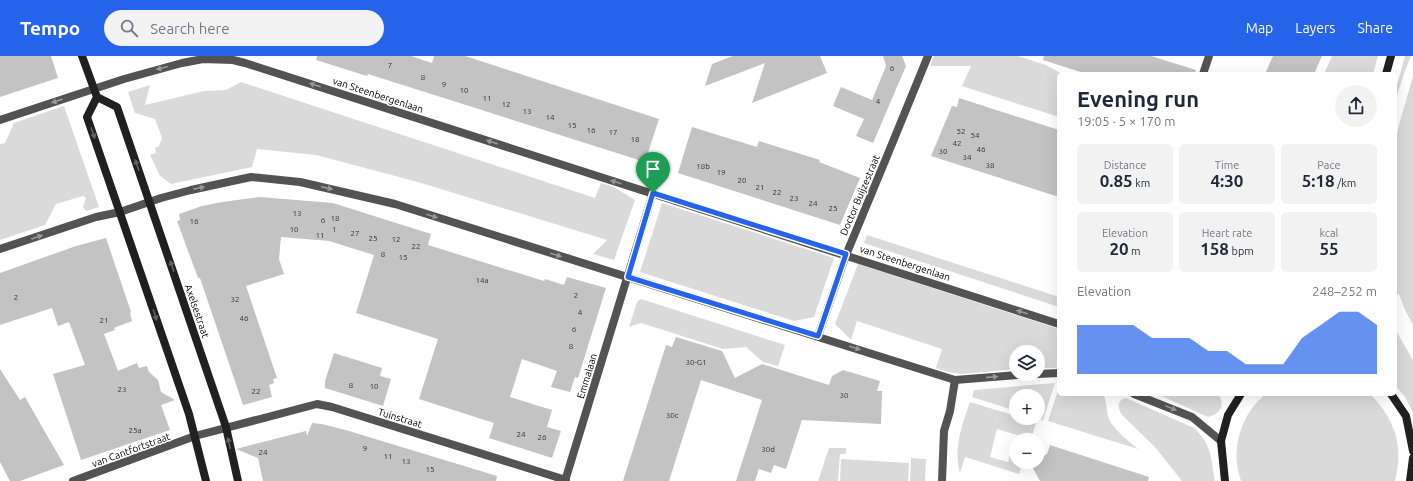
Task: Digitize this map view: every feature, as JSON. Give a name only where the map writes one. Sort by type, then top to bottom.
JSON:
[{"type":"street","points":[[82,56],[97,97],[87,117],[195,436],[206,481]]},
{"type":"street","points":[[1204,72],[1209,56]]},
{"type":"street","points":[[1387,72],[1391,56]]},
{"type":"street","name":"van Steenbergenlaan","points":[[0,120],[94,88],[182,63],[203,59],[234,58],[245,63],[846,254],[1057,323]]},
{"type":"street","name":"Doctor Buijzestraat","points":[[818,336],[846,254],[885,161],[924,59]]},
{"type":"street","name":"Axelsestraat","points":[[97,97],[117,107],[226,427],[238,481]]},
{"type":"street","points":[[0,249],[96,217],[120,212],[191,190],[251,177],[300,182],[395,204],[955,380],[1009,376]]},
{"type":"street","points":[[628,277],[653,193]]},
{"type":"street","name":"Emmalaan","points":[[566,480],[628,277]]},
{"type":"street","points":[[1045,374],[1057,373]]},
{"type":"street","points":[[942,481],[944,431],[950,411],[955,380]]},
{"type":"street","points":[[1139,396],[1192,417],[1221,441]]},
{"type":"street","points":[[1225,481],[1221,441],[1228,415],[1240,396]]},
{"type":"street","points":[[1391,396],[1406,416],[1413,451]]},
{"type":"street","name":"Tuinstraat","points":[[226,427],[317,404],[332,407],[566,480]]},
{"type":"street","points":[[195,436],[226,427]]},
{"type":"street","name":"van Cantfortstraat","points":[[73,481],[195,436]]},
{"type":"street","points":[[1410,481],[1413,458]]},
{"type":"shaded area","points":[[934,56],[1018,56],[1046,65],[1058,72],[1057,72],[1057,116],[962,86],[971,66],[930,66]]},
{"type":"shaded area","points":[[1332,56],[1378,56],[1374,72],[1325,72]]},
{"type":"shaded area","points":[[1405,56],[1411,56],[1397,96],[1397,85]]},
{"type":"shaded area","points":[[1413,76],[1413,325],[1399,294],[1397,294],[1397,134]]},
{"type":"shaded area","points":[[241,82],[595,198],[601,183],[614,187],[635,200],[614,260],[593,254],[607,240],[418,182],[316,155],[257,149],[252,167],[171,184],[160,176],[150,155],[156,153],[155,148],[159,146],[162,138],[155,119],[135,113],[128,92],[150,85],[145,105],[204,91],[226,90]]},
{"type":"shaded area","points":[[64,106],[99,207],[86,211],[83,207],[86,198],[83,196],[56,204],[45,225],[0,240],[0,144],[5,143],[14,123]]},
{"type":"shaded area","points":[[662,203],[834,258],[814,317],[794,321],[640,272]]},
{"type":"shaded area","points":[[867,235],[1057,296],[1057,306],[864,243]]},
{"type":"shaded area","points":[[858,264],[1057,328],[1057,368],[1045,368],[1045,345],[1009,345],[1009,370],[963,374],[952,373],[936,368],[942,349],[857,321],[851,340],[835,324]]},
{"type":"shaded area","points":[[641,299],[785,345],[778,366],[763,362],[746,347],[723,349],[641,323],[629,327],[637,302]]},
{"type":"shaded area","points":[[1397,332],[1413,360],[1413,413],[1405,397],[1397,387]]},
{"type":"shaded area","points":[[1055,383],[1045,414],[1045,389],[1009,389],[1009,409],[972,397],[974,390]]},
{"type":"shaded area","points":[[1057,393],[1057,396],[1104,396],[1110,421],[1121,434],[1138,449],[1048,421]]},
{"type":"shaded area","points":[[1161,396],[1219,396],[1222,405],[1219,411],[1208,417]]},
{"type":"shaded area","points":[[1264,396],[1372,396],[1386,413],[1398,445],[1398,468],[1395,481],[1241,481],[1238,469],[1237,446],[1244,422],[1257,402]]},
{"type":"shaded area","points":[[1126,398],[1194,428],[1208,446],[1215,481],[1182,481],[1155,447],[1122,415],[1119,403]]},
{"type":"shaded area","points":[[970,402],[1009,414],[1009,425],[1035,425],[1033,433],[1011,433],[997,429],[990,457],[1008,462],[1009,458],[1009,469],[1021,469],[1019,474],[965,457],[960,473],[957,455],[961,428]]},
{"type":"shaded area","points":[[829,448],[846,448],[846,454],[840,454],[838,481],[818,481]]},
{"type":"shaded area","points":[[911,458],[926,459],[925,481],[910,481]]},
{"type":"shaded area","points":[[841,459],[909,463],[908,481],[840,481]]},
{"type":"building","points":[[0,56],[51,56],[58,78],[0,97]]},
{"type":"building","points":[[317,56],[411,56],[432,63],[434,56],[465,56],[659,119],[645,162],[368,74],[367,76],[316,60]]},
{"type":"building","points":[[733,56],[820,56],[827,73],[752,103],[765,63],[705,86],[712,64]]},
{"type":"building","points":[[883,56],[902,56],[906,66],[873,143],[856,136],[864,119],[833,106],[841,87],[872,100],[886,66]]},
{"type":"building","points":[[1044,56],[1151,56],[1196,70],[1196,72],[1081,72],[1043,60]]},
{"type":"building","points":[[1273,56],[1322,56],[1315,72],[1266,72]]},
{"type":"building","points":[[959,98],[1057,129],[1057,196],[931,156],[952,106],[957,107]]},
{"type":"building","points":[[692,127],[757,147],[759,141],[820,160],[819,162],[860,178],[840,225],[678,173]]},
{"type":"building","points":[[260,197],[333,203],[431,234],[428,245],[544,281],[545,279],[564,285],[567,277],[606,288],[578,378],[575,377],[570,392],[551,387],[557,371],[522,359],[510,397],[552,410],[547,427],[561,431],[552,458],[489,438],[494,423],[419,399],[438,339],[356,313],[374,255],[329,241],[281,237],[279,259],[284,274],[246,286],[277,378],[273,379],[274,383],[269,385],[272,397],[243,405],[200,278],[198,278],[177,221],[180,220],[179,214],[202,206]]},
{"type":"building","points":[[106,238],[131,312],[132,321],[114,328],[115,330],[104,334],[118,371],[137,363],[139,368],[147,366],[149,372],[158,380],[161,392],[175,400],[161,405],[170,430],[81,460],[53,374],[85,365],[69,322],[58,326],[52,308],[0,325],[0,273],[76,246]]},
{"type":"building","points":[[676,337],[722,351],[735,378],[762,364],[829,385],[832,376],[843,370],[880,381],[877,391],[882,391],[881,424],[802,420],[786,469],[774,465],[771,473],[759,469],[755,481],[736,481],[762,400],[701,380],[669,481],[623,481],[666,345],[672,347]]},
{"type":"building","points":[[334,353],[382,368],[380,376],[391,379],[383,406],[325,388],[325,381]]},
{"type":"building","points":[[0,369],[20,400],[25,397],[64,465],[20,481],[10,481],[0,462]]},
{"type":"building","points":[[312,423],[349,431],[497,476],[496,481],[263,481],[258,458],[236,449],[306,431],[307,436]]},
{"type":"building","points":[[1050,445],[1149,477],[1148,481],[1040,481],[1033,469],[1045,469],[1045,455],[1047,454]]},
{"type":"route","points":[[653,193],[846,254],[818,336],[628,277],[653,193]]}]
